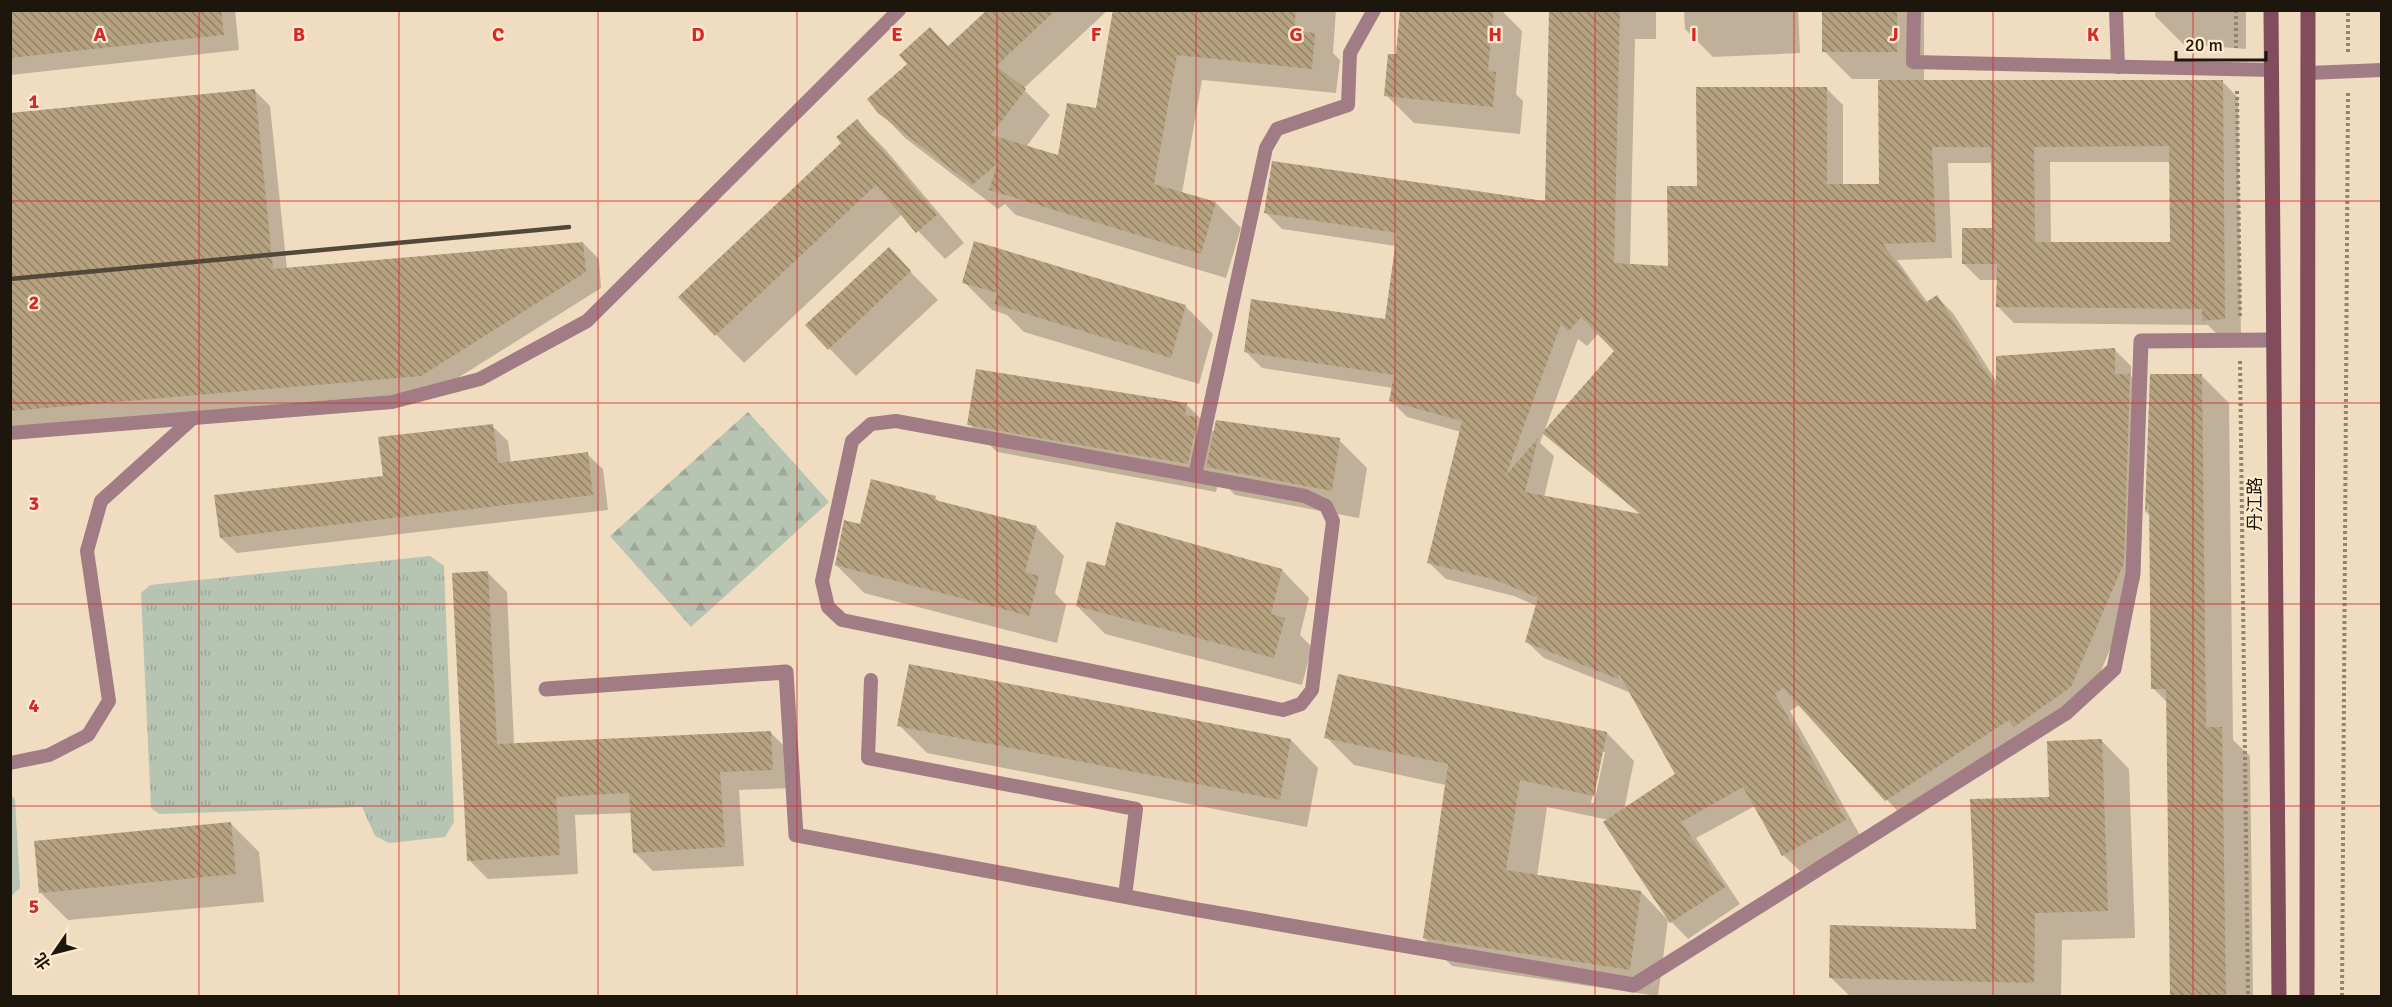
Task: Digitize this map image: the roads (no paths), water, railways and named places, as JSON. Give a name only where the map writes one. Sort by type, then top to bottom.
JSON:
[{"type":"main road","name":"丹江路","points":[[2271,10],[2279,996]]},
{"type":"main road","points":[[2307,996],[2308,10]]},
{"type":"street","points":[[546,689],[786,672],[796,835],[1125,896],[1634,985],[2066,713],[2114,669],[2133,573],[2141,341],[2273,340]]},
{"type":"lane","points":[[10,434],[392,402],[480,379],[587,321],[899,10]]},
{"type":"lane","points":[[1195,476],[1266,148],[1277,129],[1347,105],[1350,53],[1374,10]]},
{"type":"lane","points":[[1914,10],[1913,62],[2272,70]]},
{"type":"lane","points":[[2116,10],[2118,67]]},
{"type":"lane","points":[[2308,74],[2382,70]]},
{"type":"lane","points":[[10,764],[49,755],[88,735],[109,701],[87,551],[101,501],[193,418]]},
{"type":"lane","points":[[896,421],[1195,476],[1305,496],[1326,506],[1333,521],[1312,690],[1301,704],[1283,710],[842,620],[828,607],[822,580],[852,441],[871,424],[896,421]]},
{"type":"lane","points":[[871,680],[868,758],[1136,809],[1125,896]]},
{"type":"railway","points":[[10,279],[569,227]]}]
